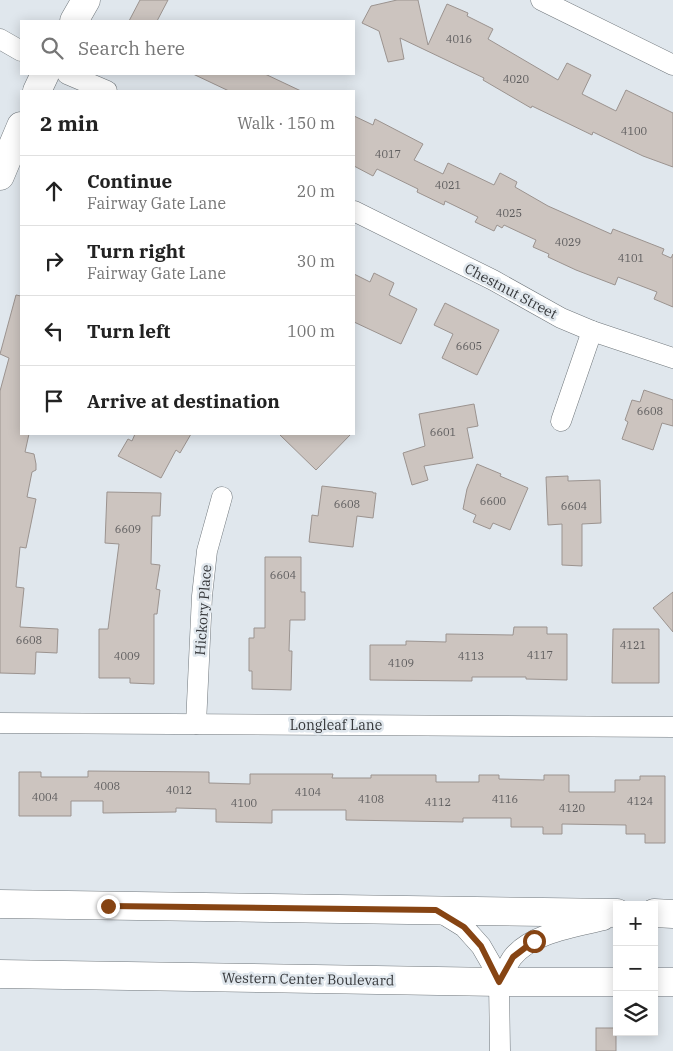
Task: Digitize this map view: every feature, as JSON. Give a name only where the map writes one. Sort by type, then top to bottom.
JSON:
[{"type":"main road","points":[[75,20],[86,0]]},
{"type":"main road","points":[[37,90],[45,75]]},
{"type":"main road","points":[[0,176],[20,128]]},
{"type":"main road","points":[[0,904],[613,913]]},
{"type":"main road","points":[[658,914],[673,914]]},
{"type":"main road","name":"Western Center Boulevard","points":[[0,974],[613,982]]},
{"type":"main road","points":[[658,982],[673,982]]},
{"type":"street","points":[[541,0],[673,65]]},
{"type":"street","points":[[0,39],[20,50]]},
{"type":"street","points":[[69,75],[105,90]]},
{"type":"street","name":"Chestnut Street","points":[[355,211],[493,280],[561,318],[592,331],[673,358]]},
{"type":"street","points":[[561,421],[592,331]]},
{"type":"street","name":"Hickory Place","points":[[196,724],[202,596],[207,551],[222,497]]},
{"type":"street","name":"Longleaf Lane","points":[[0,723],[673,727]]},
{"type":"street","points":[[436,910],[464,927],[481,946],[499,982],[500,1051]]},
{"type":"street","points":[[499,982],[513,957],[534,941],[558,931],[613,918]]},
{"type":"building","points":[[140,0],[168,0],[158,20],[130,20]]},
{"type":"building","points":[[397,0],[418,0],[428,45],[447,4],[468,13],[467,16],[493,29],[488,39],[558,80],[567,63],[591,75],[582,94],[616,111],[626,90],[673,113],[673,167],[643,156],[593,132],[592,135],[532,106],[531,108],[483,80],[484,78],[400,38],[404,59],[388,62],[379,31],[362,23],[371,6]]},
{"type":"building","points":[[195,75],[267,75],[299,90],[227,90]]},
{"type":"building","points":[[355,116],[373,125],[375,119],[423,144],[414,160],[443,174],[448,163],[494,185],[500,173],[517,182],[515,187],[548,206],[611,234],[613,229],[664,249],[662,254],[671,258],[673,254],[673,307],[654,299],[657,292],[618,277],[615,285],[548,257],[549,254],[533,247],[536,240],[504,225],[502,228],[497,225],[494,231],[475,222],[478,217],[445,201],[444,205],[417,192],[418,189],[377,169],[373,176],[355,167]]},
{"type":"building","points":[[374,273],[394,283],[389,295],[417,309],[401,344],[355,322],[355,274],[370,282]]},
{"type":"building","points":[[16,295],[20,296],[20,435],[29,435],[25,452],[34,454],[36,470],[32,472],[27,497],[36,499],[26,548],[20,547],[16,587],[24,588],[20,627],[58,629],[57,653],[36,652],[35,674],[0,673],[0,391],[9,358],[0,354]]},
{"type":"building","points":[[445,303],[499,330],[477,375],[442,358],[453,334],[434,325]]},
{"type":"building","points":[[644,390],[673,400],[673,426],[662,423],[653,450],[622,439],[628,422],[625,420],[632,400],[640,402]]},
{"type":"building","points":[[474,404],[478,426],[467,428],[473,458],[424,466],[428,480],[412,485],[403,453],[425,446],[419,414]]},
{"type":"building","points":[[135,435],[190,435],[180,453],[176,450],[161,478],[118,456],[128,439],[132,441]]},
{"type":"building","points":[[280,435],[350,435],[316,470]]},
{"type":"building","points":[[477,464],[528,488],[510,530],[493,523],[490,529],[473,522],[476,515],[463,509],[467,489]]},
{"type":"building","points":[[568,476],[568,481],[600,480],[601,523],[582,524],[582,566],[562,565],[562,524],[548,525],[546,477]]},
{"type":"building","points":[[322,486],[376,493],[373,518],[357,516],[353,547],[309,542],[312,515],[318,516]]},
{"type":"building","points":[[107,492],[161,493],[160,516],[152,516],[151,564],[160,565],[156,589],[160,590],[157,614],[154,614],[154,684],[130,683],[130,678],[99,678],[99,629],[108,629],[119,544],[105,543]]},
{"type":"building","points":[[265,557],[301,557],[301,592],[305,592],[305,620],[290,620],[289,651],[292,651],[291,690],[252,689],[252,671],[249,671],[249,638],[254,638],[254,628],[265,628]]},
{"type":"building","points":[[673,592],[673,632],[653,608]]},
{"type":"building","points":[[514,627],[547,627],[547,634],[567,634],[567,680],[526,679],[526,677],[472,677],[472,681],[370,680],[370,645],[406,645],[406,641],[446,642],[446,634],[513,635]]},
{"type":"building","points":[[613,629],[659,629],[659,683],[612,683]]},
{"type":"building","points":[[88,771],[209,772],[209,783],[250,784],[250,774],[333,774],[332,778],[371,778],[371,775],[436,775],[436,782],[479,782],[479,775],[499,775],[499,779],[544,780],[544,775],[569,775],[569,792],[615,792],[615,780],[640,780],[640,776],[665,776],[665,843],[645,843],[645,834],[626,834],[626,825],[562,824],[562,834],[543,834],[543,827],[511,827],[511,818],[463,818],[463,822],[346,820],[346,810],[272,810],[272,823],[216,822],[216,809],[176,808],[176,812],[103,813],[103,801],[71,801],[71,816],[19,816],[19,772],[41,772],[41,777],[88,777]]},
{"type":"building","points":[[596,1028],[613,1028],[613,1036],[616,1036],[616,1051],[596,1051]]},
{"type":"route","points":[[108,906],[436,910],[464,927],[481,946],[499,982],[513,957],[534,941]]}]
